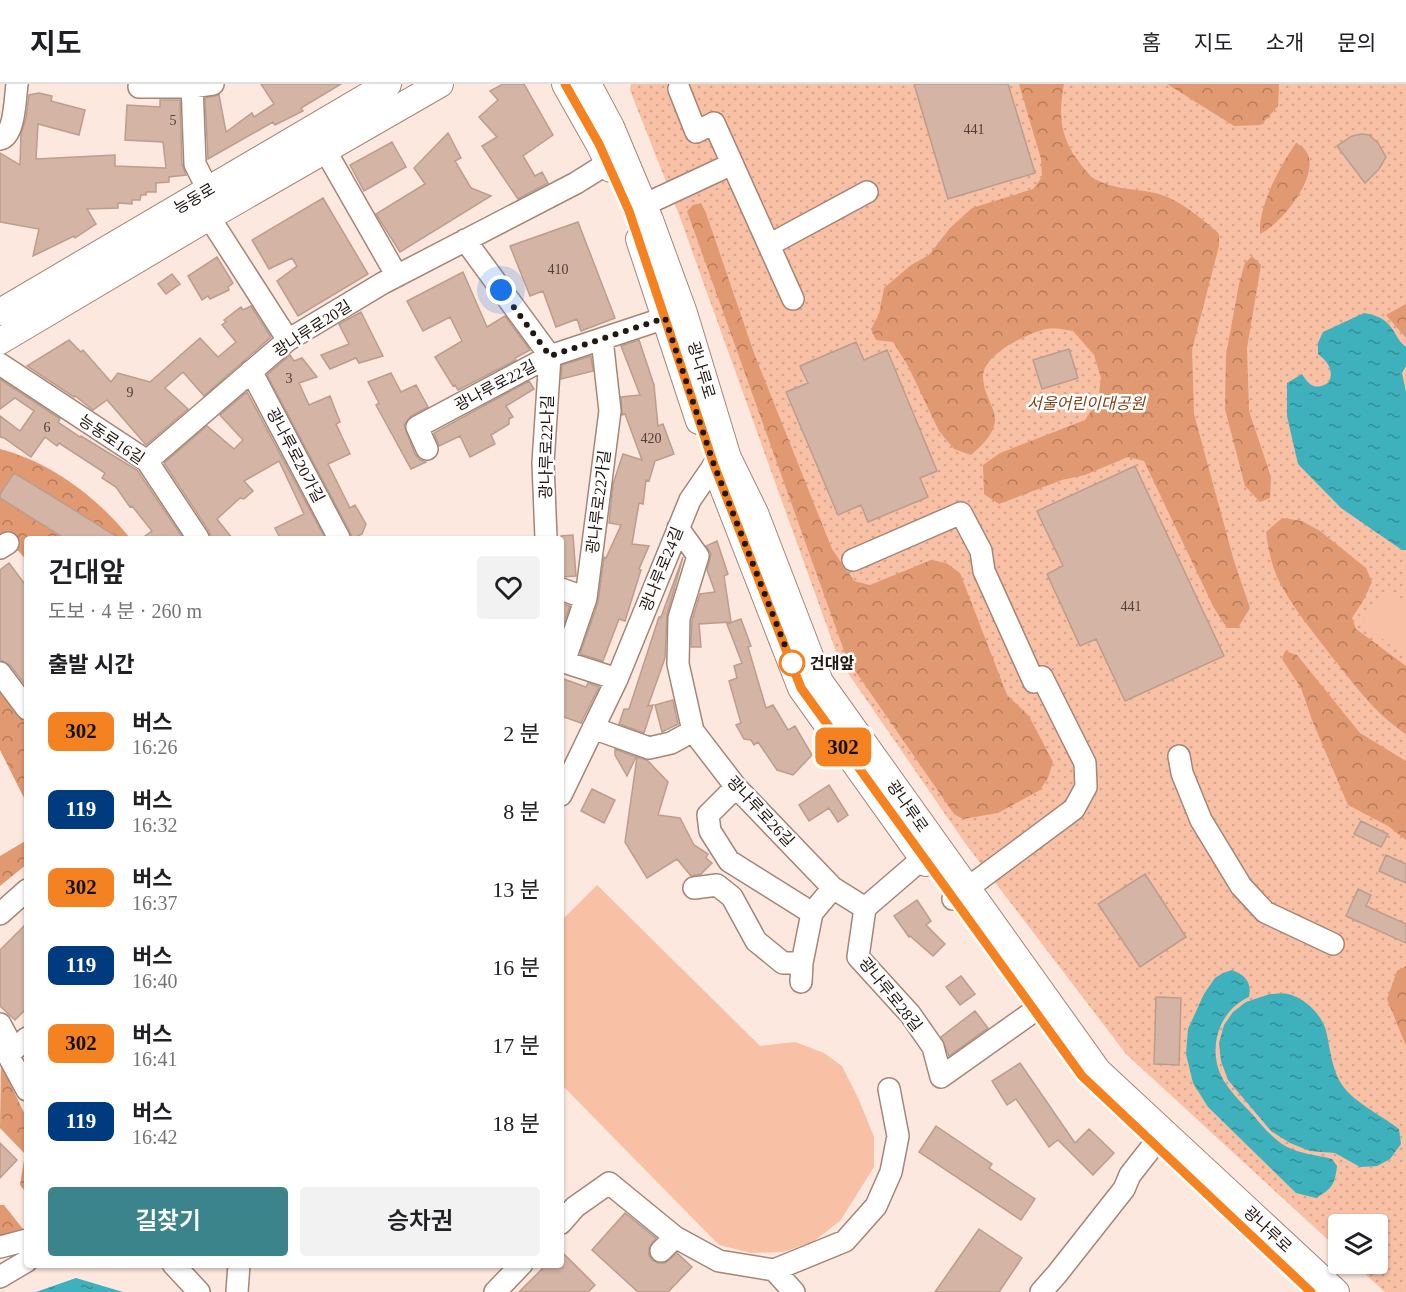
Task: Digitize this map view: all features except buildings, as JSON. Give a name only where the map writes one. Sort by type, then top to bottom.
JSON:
[{"type":"main road","name":"능동로","points":[[0,312],[388,84]]},
{"type":"main road","name":"능동로","points":[[0,341],[440,84]]},
{"type":"main road","name":"광나루로","points":[[565,84],[608,163],[640,241],[665,318],[721,462],[801,688],[923,858],[960,894],[1098,1071],[1159,1138],[1311,1292]]},
{"type":"main road","name":"광나루로","points":[[594,90],[644,205],[684,313],[721,462],[755,513],[820,682],[1034,1011],[1082,1076],[1159,1138],[1336,1292]]},
{"type":"street","points":[[0,139],[5,138],[10,132],[17,84]]},
{"type":"street","points":[[139,87],[213,84]]},
{"type":"street","points":[[192,85],[195,164],[208,190]]},
{"type":"street","points":[[679,89],[696,132],[714,123],[793,299]]},
{"type":"street","points":[[325,150],[397,276]]},
{"type":"street","name":"광나루로20길","points":[[147,461],[288,340],[397,276],[576,183],[608,163]]},
{"type":"street","points":[[644,205],[732,164]]},
{"type":"street","points":[[769,245],[867,192]]},
{"type":"street","name":"능동로","points":[[209,217],[288,340]]},
{"type":"street","points":[[465,240],[550,356]]},
{"type":"street","name":"광나루로22길","points":[[427,449],[417,427],[550,356],[665,318]]},
{"type":"street","name":"광나루로22가길","points":[[564,659],[586,598],[610,411],[602,339]]},
{"type":"street","name":"광나루로22나길","points":[[546,536],[543,463],[550,356]]},
{"type":"street","name":"능동로16길","points":[[0,364],[147,461],[197,536]]},
{"type":"street","name":"광나루로20가길","points":[[251,371],[338,536]]},
{"type":"street","name":"광나루로24길","points":[[564,789],[617,679],[690,500],[721,462]]},
{"type":"street","points":[[854,560],[961,513],[981,551],[984,571],[1034,682],[1042,677],[1085,764],[1086,787],[1074,809],[960,894]]},
{"type":"street","points":[[593,728],[649,748],[671,743],[693,731],[678,664],[679,618],[698,556],[678,528]]},
{"type":"street","points":[[564,590],[586,598]]},
{"type":"street","points":[[564,662],[617,679]]},
{"type":"street","points":[[0,673],[24,705]]},
{"type":"street","name":"광나루로26길","points":[[693,731],[736,787],[833,888],[865,908]]},
{"type":"street","points":[[1179,756],[1182,773],[1201,820],[1241,886],[1265,912],[1333,944]]},
{"type":"street","points":[[736,787],[708,815],[710,831],[729,861],[812,913]]},
{"type":"street","points":[[865,908],[923,858]]},
{"type":"street","points":[[717,885],[729,861]]},
{"type":"street","points":[[693,888],[717,885],[732,897],[756,941],[783,963],[802,972],[812,913],[833,888]]},
{"type":"street","points":[[0,914],[24,893]]},
{"type":"street","name":"광나루로28길","points":[[865,908],[858,957],[910,1014],[933,1047],[941,1077],[1034,1011]]},
{"type":"street","points":[[14,1038],[24,1078]]},
{"type":"street","points":[[566,1208],[602,1176],[668,1244],[719,1261],[774,1270],[845,1241],[876,1206],[891,1172],[898,1136],[889,1089]]},
{"type":"street","points":[[1041,1292],[1124,1189],[1130,1175],[1159,1138]]},
{"type":"street","points":[[0,1247],[24,1241]]},
{"type":"street","points":[[0,1277],[24,1263]]},
{"type":"street","points":[[177,1268],[199,1292]]},
{"type":"street","points":[[237,1292],[239,1268]]},
{"type":"street","points":[[495,1292],[518,1268]]},
{"type":"street","points":[[774,1270],[794,1292]]},
{"type":"green space","name":"서울어린이대공원","points":[[631,84],[1406,84],[1406,1292],[1385,1292],[1365,1274],[1388,1274],[1388,1214],[1328,1214],[1328,1240],[1126,1054],[965,843],[839,660],[678,212],[630,90]]},
{"type":"green space","points":[[1019,84],[1064,84],[1061,117],[1065,137],[1075,156],[1093,178],[1111,186],[1170,198],[1219,234],[1219,246],[1192,350],[1194,414],[1234,561],[1250,608],[1238,628],[1227,628],[1214,608],[1144,461],[1128,457],[1085,475],[1062,480],[999,504],[984,494],[983,465],[1000,453],[1085,420],[1098,401],[1101,378],[1094,355],[1073,331],[1046,329],[1017,340],[990,360],[983,377],[994,411],[994,426],[989,436],[971,455],[954,449],[939,431],[908,366],[893,342],[876,340],[871,329],[879,314],[884,288],[911,265],[929,255],[950,228],[972,208],[1033,189],[1042,177],[1041,159]]},
{"type":"green space","points":[[1167,84],[1279,84],[1278,106],[1261,125],[1234,126]]},
{"type":"green space","points":[[1296,143],[1306,151],[1310,163],[1307,177],[1292,205],[1270,228],[1260,234],[1260,223],[1266,199],[1283,163]]},
{"type":"green space","points":[[701,203],[754,353],[832,549],[854,581],[870,585],[931,560],[946,563],[960,573],[1007,695],[1029,716],[1053,762],[1048,778],[1040,790],[998,813],[963,819],[954,814],[847,659],[687,211],[693,205]]},
{"type":"green space","points":[[1252,256],[1261,265],[1247,348],[1249,411],[1271,477],[1270,498],[1260,502],[1245,486],[1225,409],[1226,355],[1239,284],[1245,263]]},
{"type":"green space","points":[[1406,304],[1406,338],[1386,315]]},
{"type":"green space","points":[[0,449],[37,463],[72,483],[103,509],[128,536],[24,536],[24,557],[4,534],[0,536]]},
{"type":"green space","points":[[1282,518],[1302,521],[1320,531],[1366,568],[1372,582],[1352,618],[1356,629],[1406,666],[1406,734],[1375,708],[1357,688],[1283,588],[1273,566],[1266,532]]},
{"type":"green space","points":[[1388,588],[1406,602],[1406,657],[1362,623]]},
{"type":"green space","points":[[1285,651],[1297,655],[1360,733],[1406,761],[1406,840],[1388,826],[1348,805],[1301,688],[1282,659]]},
{"type":"green space","points":[[0,690],[24,721],[24,798],[0,750]]},
{"type":"green space","points":[[24,842],[24,866],[0,886],[0,856]]},
{"type":"green space","points":[[597,885],[760,1046],[795,1042],[824,1053],[842,1066],[874,1137],[874,1167],[840,1221],[814,1241],[783,1252],[751,1253],[719,1245],[564,1087],[564,918]]},
{"type":"green space","points":[[1406,966],[1406,1046],[1387,999],[1397,971]]},
{"type":"green space","points":[[1,1064],[24,1113],[24,1153],[0,1128]]},
{"type":"green space","points":[[24,1160],[24,1190],[20,1185]]},
{"type":"green space","points":[[0,1205],[4,1205],[23,1229],[0,1251]]},
{"type":"water","points":[[1364,313],[1387,322],[1406,347],[1406,366],[1402,373],[1406,392],[1406,550],[1402,550],[1341,508],[1298,464],[1287,416],[1287,383],[1302,374],[1307,382],[1317,387],[1329,382],[1331,374],[1329,366],[1318,354],[1318,343],[1323,332]]},
{"type":"water","points":[[1232,970],[1247,980],[1250,992],[1249,997],[1229,1012],[1222,1023],[1216,1047],[1216,1060],[1220,1072],[1232,1092],[1277,1140],[1298,1151],[1332,1159],[1337,1166],[1334,1182],[1326,1192],[1316,1198],[1296,1193],[1208,1107],[1193,1083],[1186,1054],[1188,1029],[1204,994],[1215,978]]},
{"type":"water","points":[[1270,994],[1295,996],[1308,1004],[1318,1015],[1325,1028],[1335,1069],[1344,1088],[1358,1101],[1399,1129],[1401,1144],[1390,1159],[1377,1166],[1360,1167],[1335,1153],[1310,1151],[1290,1143],[1271,1131],[1228,1080],[1221,1061],[1219,1043],[1224,1025],[1233,1012],[1246,1002]]},
{"type":"water","points":[[76,1278],[123,1292],[36,1292]]},
{"type":"bus line","name":"302","points":[[565,84],[599,144],[629,211],[714,465],[801,688],[1082,1076],[1311,1292]]},
{"type":"place","name":"건대앞","points":[[792,663]]},
{"type":"route","points":[[501,290],[550,356],[665,318],[714,465],[793,666],[792,663]]}]
